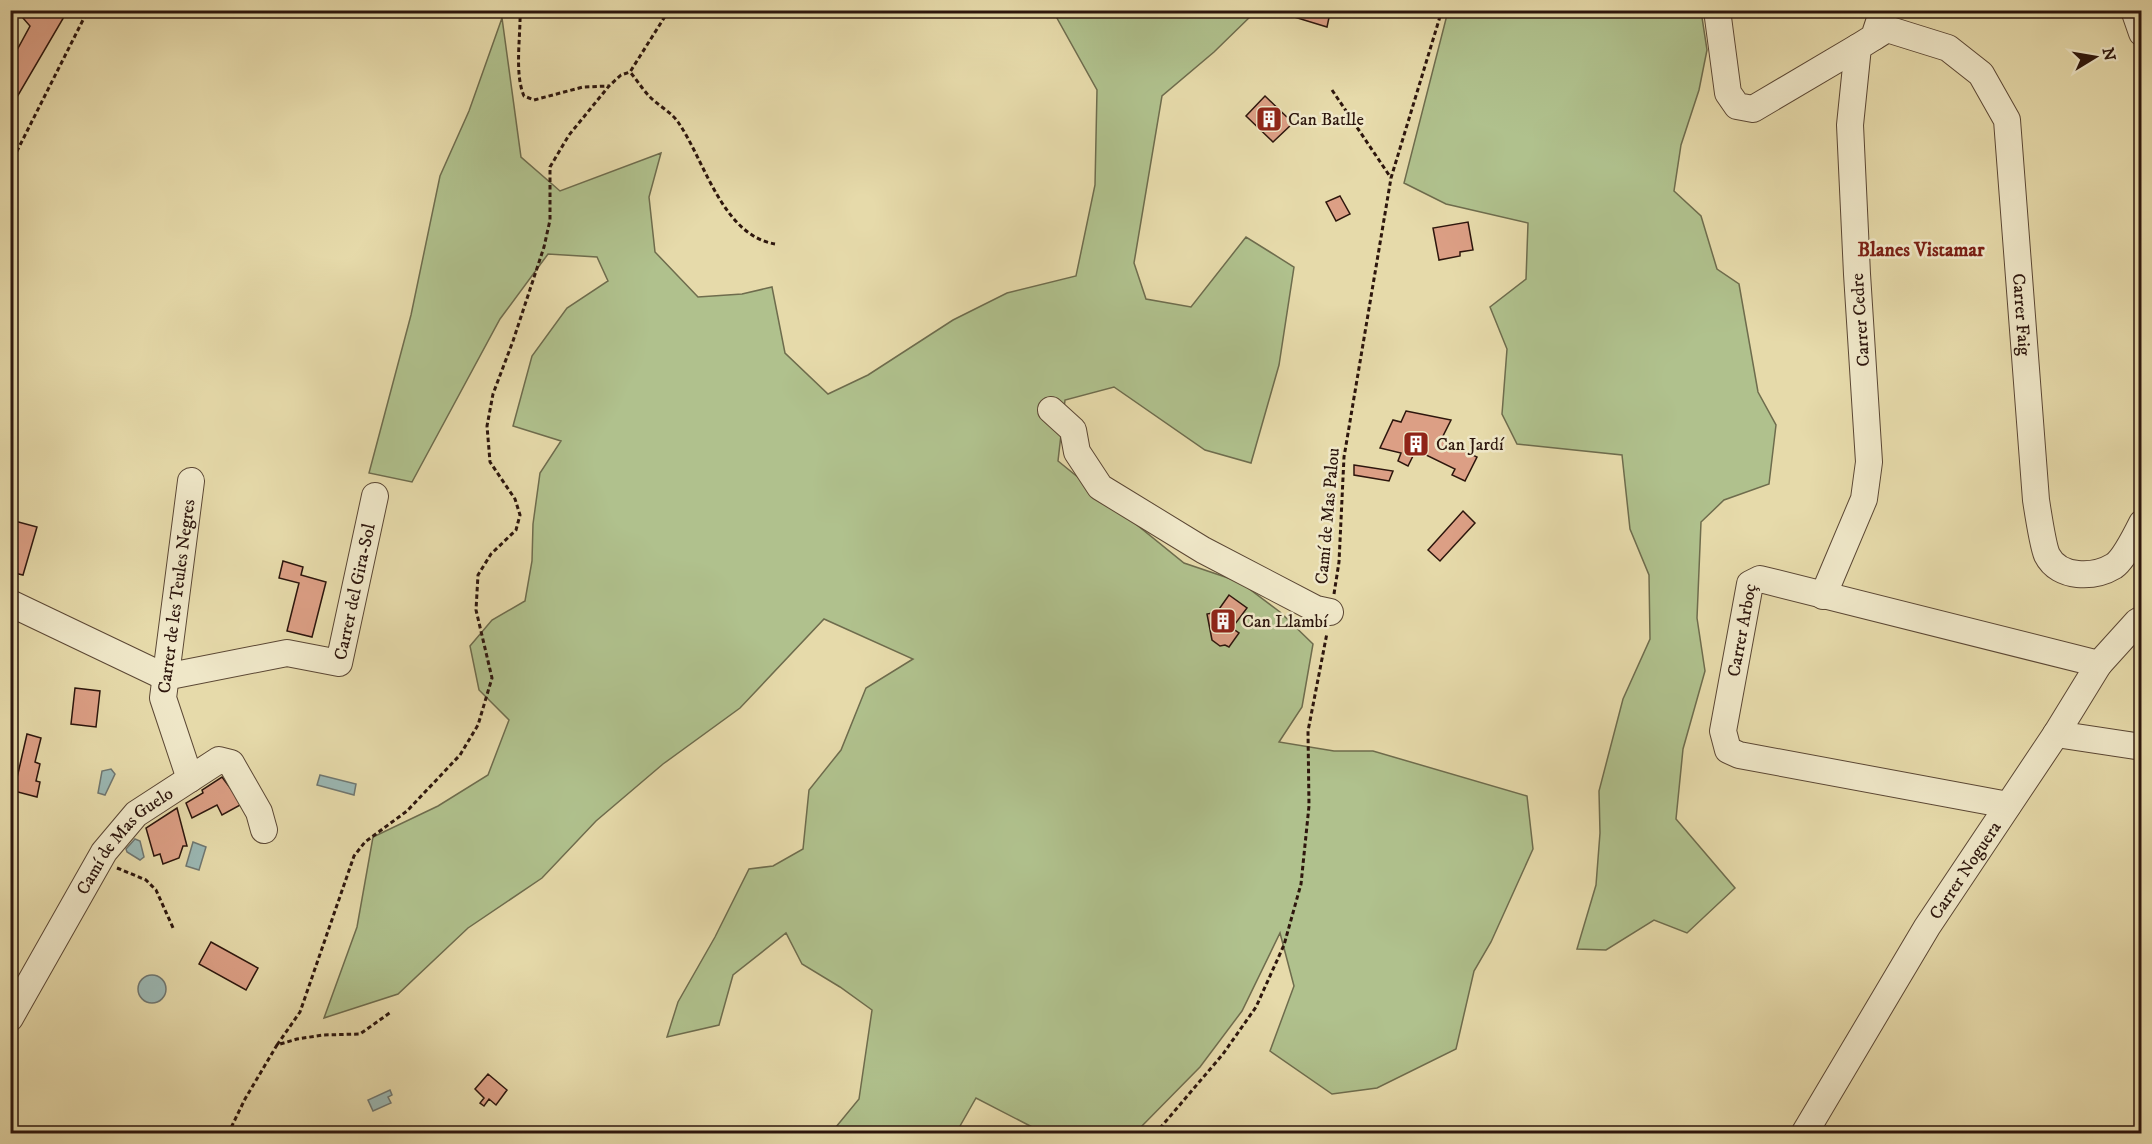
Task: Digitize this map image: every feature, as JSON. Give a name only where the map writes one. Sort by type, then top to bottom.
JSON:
[{"type":"street","points":[[1717,10],[1728,93],[1737,106],[1753,110],[1866,42]]},
{"type":"street","name":"Carrer Cedre","points":[[1823,596],[1864,499],[1869,462],[1850,125],[1866,42],[1883,10]]},
{"type":"street","points":[[2134,10],[2142,33]]},
{"type":"street","name":"Carrer Faig","points":[[1866,42],[1887,29],[1948,48],[1981,74],[2007,120],[2036,500],[2048,556],[2064,572],[2088,575],[2115,565],[2142,523]]},
{"type":"street","points":[[1051,410],[1073,430],[1077,452],[1100,487],[1203,550],[1316,609],[1330,612]]},
{"type":"street","name":"Carrer de les Teules Negres","points":[[190,482],[163,698],[190,779]]},
{"type":"street","name":"Carrer del Gira-Sol","points":[[165,677],[288,653],[339,663],[375,496]]},
{"type":"street","name":"Carrer Arboç","points":[[2008,805],[1739,755],[1728,750],[1723,731],[1750,585],[1760,579],[2099,664]]},
{"type":"street","points":[[10,603],[165,677]]},
{"type":"street","name":"Carrer Noguera","points":[[1804,1134],[1927,927],[2056,734],[2099,664],[2142,619]]},
{"type":"street","points":[[2056,734],[2142,747]]},
{"type":"street","name":"Camí de Mas Guelo","points":[[10,1018],[104,852],[136,814],[219,760],[231,763],[259,812],[264,830]]},
{"type":"path","points":[[10,165],[88,10]]},
{"type":"path","points":[[520,10],[521,32],[518,45],[521,88],[524,96],[534,100],[583,87],[609,86]]},
{"type":"path","points":[[228,1134],[277,1045],[300,1012],[354,856],[365,843],[407,811],[460,755],[478,725],[492,678],[476,610],[478,575],[491,555],[516,530],[520,515],[515,499],[490,462],[487,426],[493,394],[544,248],[550,220],[550,168],[569,135],[609,86],[621,75],[630,72],[669,10]]},
{"type":"path","name":"Camí de Mas Palou","points":[[1155,1134],[1223,1054],[1257,1007],[1284,945],[1301,884],[1308,806],[1308,731],[1339,561],[1344,457],[1391,178],[1442,10]]},
{"type":"path","points":[[630,72],[649,96],[676,120],[717,197],[745,230],[762,242],[775,244]]},
{"type":"path","points":[[1332,90],[1391,178]]},
{"type":"path","points":[[99,861],[146,880],[156,890],[174,930]]},
{"type":"path","points":[[277,1045],[323,1035],[360,1034],[392,1012]]},
{"type":"green space","points":[[1053,11],[1256,11],[1214,52],[1162,96],[1134,263],[1146,299],[1191,307],[1246,237],[1294,267],[1279,365],[1251,463],[1205,450],[1114,387],[1065,400],[1058,461],[1184,563],[1240,582],[1280,612],[1313,644],[1302,707],[1279,742],[1334,751],[1373,751],[1527,796],[1533,849],[1491,942],[1474,971],[1456,1049],[1377,1088],[1332,1094],[1270,1051],[1294,986],[1280,933],[1242,1011],[1200,1067],[1135,1133],[1040,1133],[976,1098],[956,1133],[831,1133],[859,1099],[872,1010],[802,964],[786,933],[733,975],[719,1025],[667,1037],[678,1002],[715,937],[749,869],[773,866],[803,849],[809,790],[841,750],[866,688],[913,659],[824,619],[740,708],[663,764],[596,821],[542,878],[468,928],[398,994],[324,1018],[357,927],[373,837],[438,806],[488,775],[509,720],[479,690],[470,646],[492,620],[525,601],[532,561],[533,524],[540,473],[561,441],[513,426],[532,356],[567,308],[608,281],[597,257],[548,254],[500,319],[412,482],[369,473],[411,315],[440,176],[469,111],[502,18],[521,157],[560,191],[661,153],[649,197],[655,252],[698,297],[742,294],[772,287],[785,353],[828,394],[868,375],[953,320],[1007,293],[1076,276],[1095,185],[1097,90]]},
{"type":"green space","points":[[1448,11],[1701,11],[1707,50],[1699,90],[1681,145],[1674,191],[1701,216],[1717,269],[1739,284],[1758,392],[1776,425],[1769,484],[1724,500],[1701,522],[1697,618],[1705,671],[1683,749],[1676,819],[1735,888],[1687,933],[1654,920],[1606,950],[1577,949],[1596,885],[1600,833],[1599,791],[1623,699],[1650,639],[1649,575],[1630,529],[1622,455],[1517,444],[1502,414],[1507,349],[1490,307],[1526,279],[1528,223],[1446,204],[1404,183]]},
{"type":"water","points":[[111,769],[115,774],[105,795],[98,793],[102,771]]},
{"type":"water","points":[[320,775],[356,784],[354,795],[317,785]]},
{"type":"water","points":[[135,839],[140,841],[144,857],[140,860],[126,849]]},
{"type":"water","points":[[193,842],[206,847],[199,870],[186,866]]},
{"type":"water","points":[[152,975],[162,979],[166,989],[162,999],[152,1003],[142,999],[138,989],[142,979]]},
{"type":"water","points":[[390,1090],[392,1095],[388,1097],[391,1103],[373,1111],[368,1100]]},
{"type":"building","points":[[16,10],[68,10],[10,109],[10,63],[30,26]]},
{"type":"building","points":[[1281,10],[1323,10],[1330,13],[1327,27],[1281,13]]},
{"type":"building","name":"Can Batlle","points":[[1265,96],[1293,123],[1273,142],[1246,116]]},
{"type":"building","points":[[1340,196],[1350,214],[1336,221],[1326,202]]},
{"type":"building","points":[[1468,222],[1473,250],[1460,252],[1460,256],[1439,260],[1433,228]]},
{"type":"building","name":"Can Jardí","points":[[1406,411],[1451,420],[1441,440],[1477,457],[1465,481],[1452,475],[1455,469],[1416,450],[1408,466],[1398,461],[1401,453],[1380,448],[1393,420],[1401,422]]},
{"type":"building","points":[[1354,465],[1393,471],[1389,481],[1354,475]]},
{"type":"building","points":[[1463,511],[1475,523],[1440,561],[1428,550]]},
{"type":"building","points":[[11,520],[37,527],[23,575],[10,572]]},
{"type":"building","points":[[283,561],[303,567],[301,575],[326,582],[312,637],[287,631],[299,583],[279,578]]},
{"type":"building","name":"Can Llambí","points":[[1229,595],[1247,608],[1232,628],[1239,633],[1229,647],[1220,646],[1212,640],[1207,614],[1217,612]]},
{"type":"building","points":[[75,688],[100,691],[96,727],[71,724]]},
{"type":"building","points":[[27,734],[41,738],[35,762],[40,764],[36,781],[40,782],[37,797],[14,791]]},
{"type":"building","points":[[222,777],[242,804],[222,815],[217,805],[192,818],[186,803],[203,793],[202,790]]},
{"type":"building","points":[[177,808],[187,846],[183,846],[179,858],[163,864],[160,854],[154,856],[146,828]]},
{"type":"building","points":[[211,942],[258,968],[246,990],[199,964]]},
{"type":"building","points":[[488,1074],[507,1090],[496,1105],[489,1099],[484,1106],[480,1103],[484,1098],[475,1089]]},
{"type":"place","name":"Can Batlle","points":[[1269,119]]},
{"type":"place","name":"Can Jardí","points":[[1416,444]]},
{"type":"place","name":"Can Llambí","points":[[1223,621]]},
{"type":"district","name":"Blanes Vistamar","points":[[1921,249]]}]
